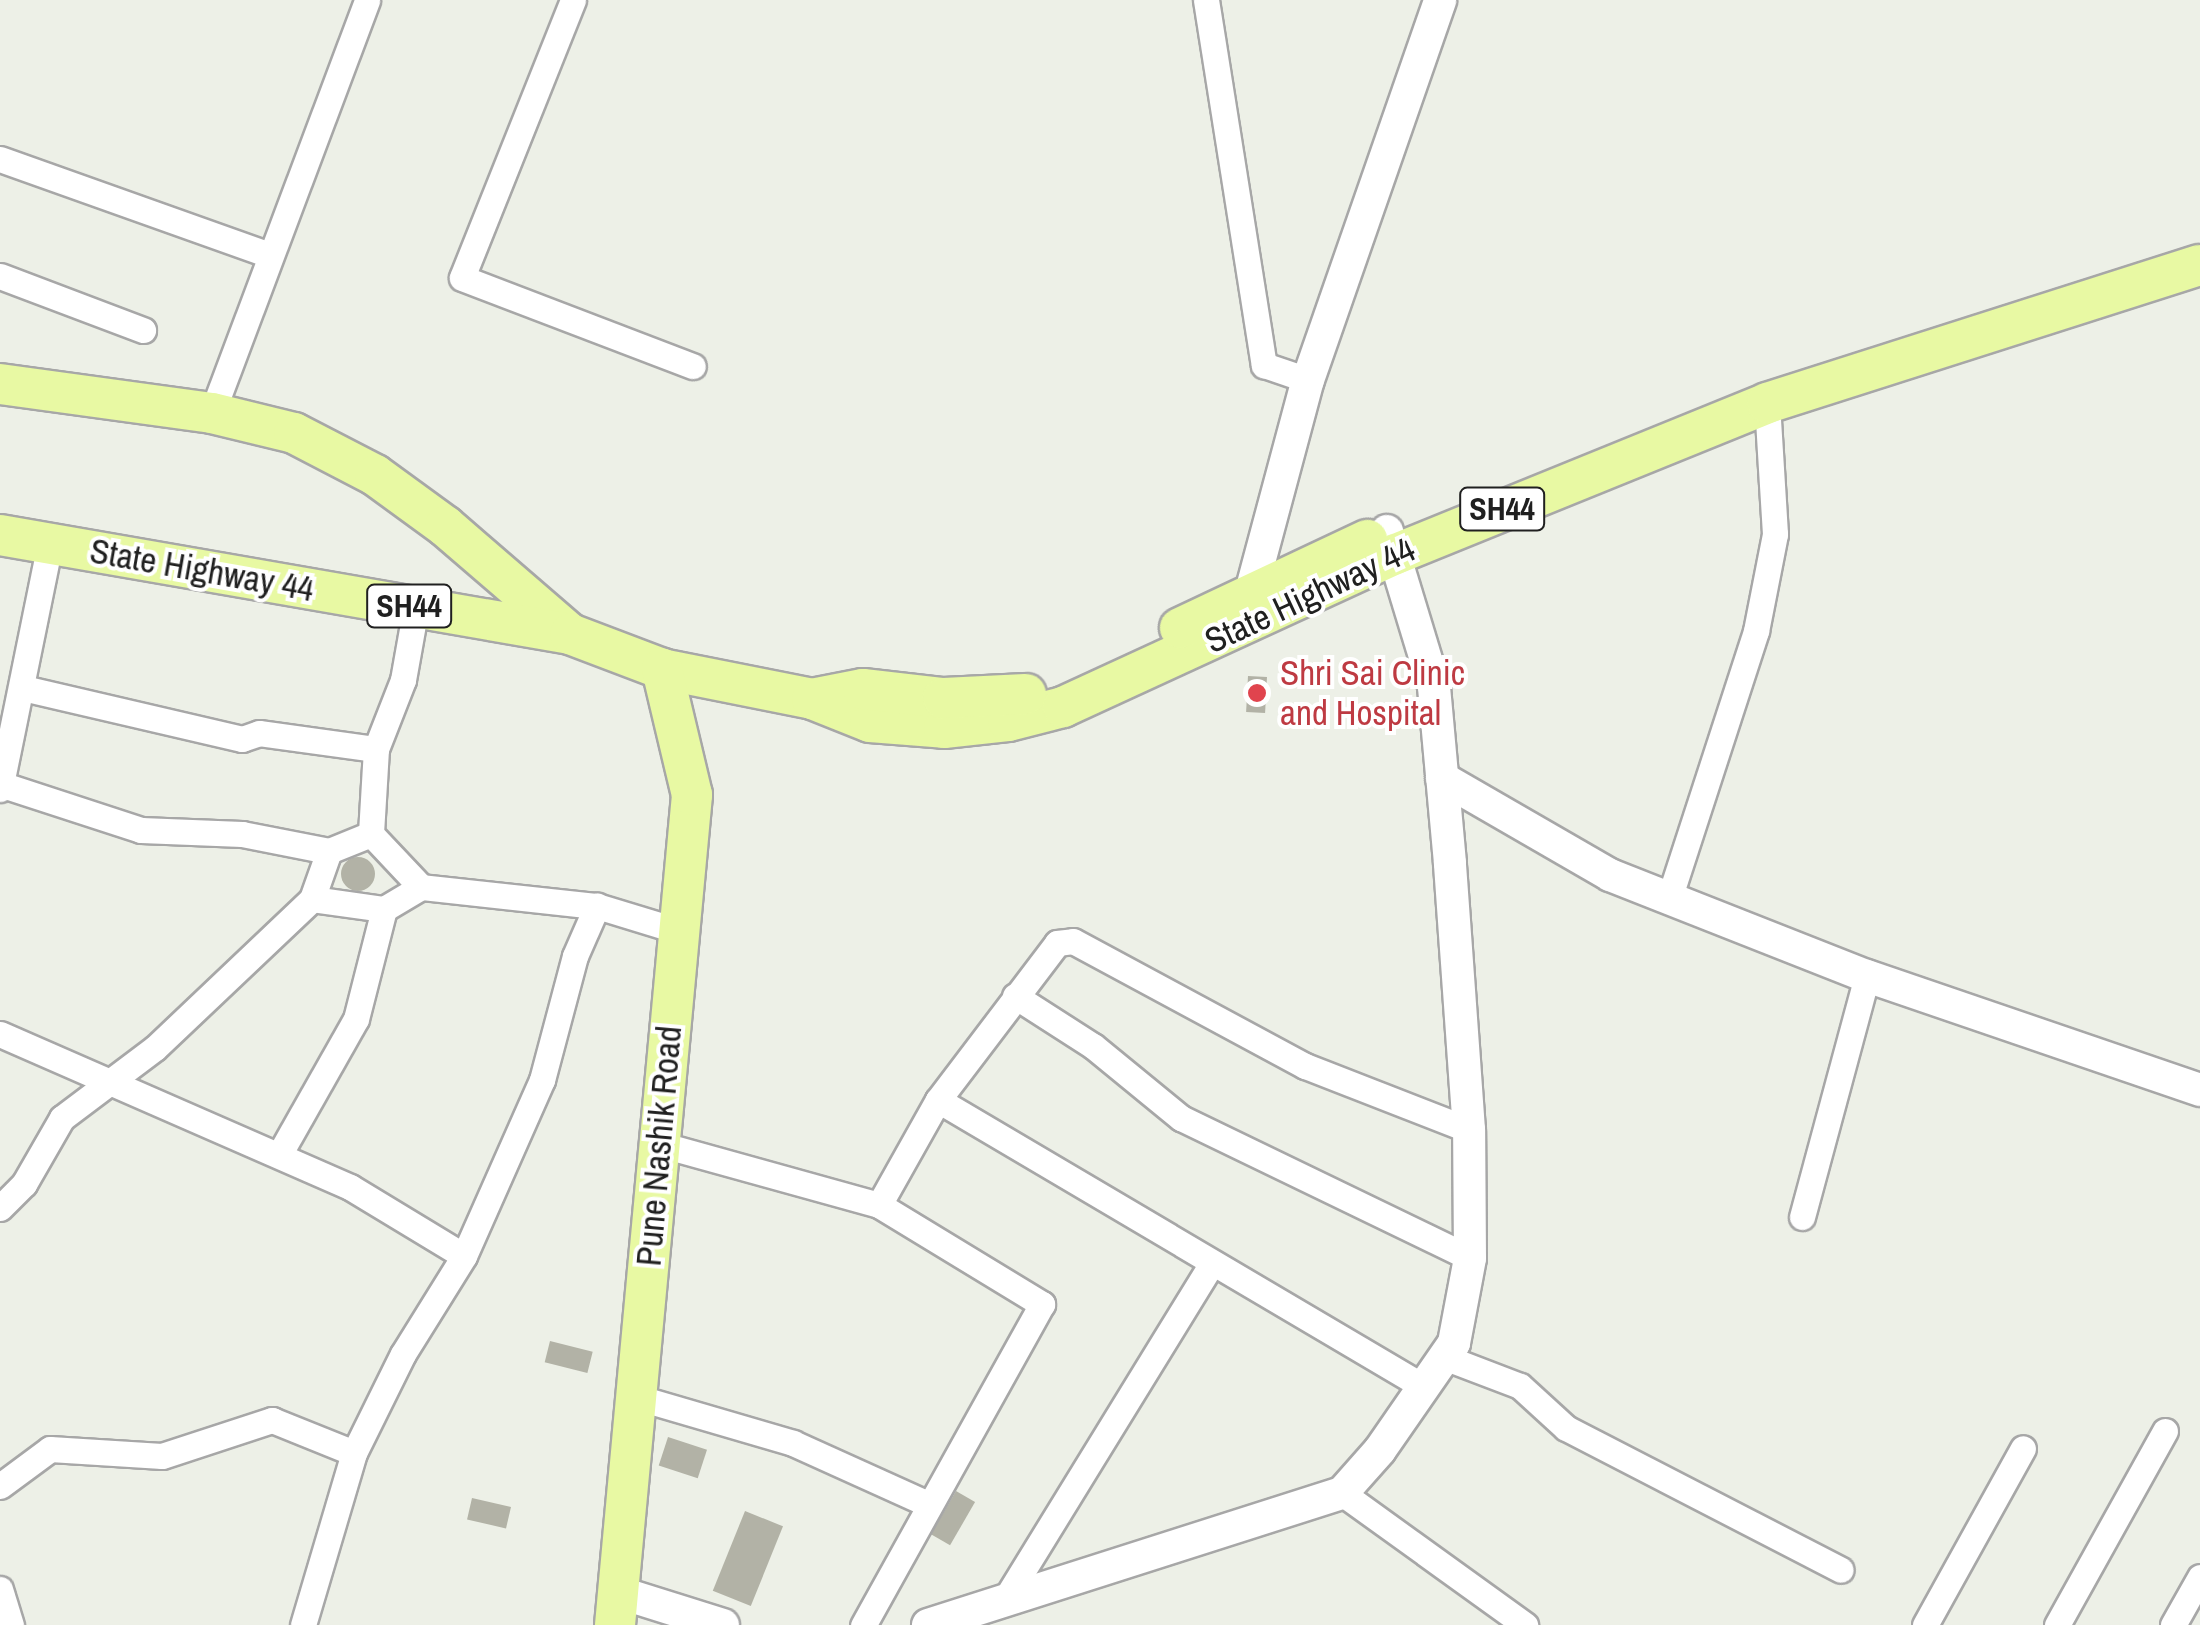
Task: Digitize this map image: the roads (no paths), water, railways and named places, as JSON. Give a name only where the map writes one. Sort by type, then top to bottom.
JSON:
[{"type":"main road","name":"State Highway 44","points":[[2105,284],[2200,237]]},
{"type":"main road","name":"State Highway 44","points":[[0,535],[570,634],[662,669],[812,699],[870,722],[944,728],[1034,705],[1256,606],[1621,433],[2105,284],[2200,265]]},
{"type":"main road","name":"State Highway 44","points":[[1391,543],[1904,348]]},
{"type":"main road","points":[[0,384],[212,414],[294,432],[375,475],[503,572],[570,634]]},
{"type":"main road","name":"Pune Nashik Road","points":[[616,1608],[692,795],[662,669]]},
{"type":"street","points":[[212,414],[367,0]]},
{"type":"street","points":[[572,0],[462,278],[693,366]]},
{"type":"street","points":[[1206,0],[1264,365],[1308,380]]},
{"type":"street","points":[[1256,606],[1308,380],[1440,0]]},
{"type":"street","points":[[0,159],[270,255]]},
{"type":"street","points":[[0,276],[142,330]]},
{"type":"street","points":[[1669,899],[1756,631],[1775,534],[1767,403]]},
{"type":"street","points":[[928,1625],[1342,1493],[1424,1387],[1463,1317],[1470,1258],[1469,1130],[1434,686],[1391,543]]},
{"type":"street","points":[[50,544],[1,786],[141,830],[242,834],[329,852],[371,834]]},
{"type":"street","points":[[416,607],[403,680],[376,749],[371,834],[421,887]]},
{"type":"street","points":[[23,688],[242,739],[259,732],[376,749]]},
{"type":"street","points":[[1442,778],[1558,849],[1669,899],[1868,976],[2200,1090]]},
{"type":"street","points":[[0,1208],[24,1184],[62,1118],[108,1084],[248,964],[290,914],[312,898],[329,852]]},
{"type":"street","points":[[312,898],[384,910],[421,887],[596,906],[679,931]]},
{"type":"street","points":[[304,1625],[354,1452],[403,1354],[464,1256],[542,1080],[575,956],[596,906]]},
{"type":"street","points":[[279,1156],[356,1019],[384,910]]},
{"type":"street","points":[[879,1205],[938,1100],[1057,943],[1073,941],[1306,1066],[1469,1130]]},
{"type":"street","points":[[1802,1216],[1868,976]]},
{"type":"street","points":[[1014,996],[1093,1046],[1180,1118],[1470,1258]]},
{"type":"street","points":[[0,1034],[350,1187],[464,1256]]},
{"type":"street","points":[[938,1100],[1211,1265],[1424,1387]]},
{"type":"street","points":[[660,1144],[879,1205],[1042,1304],[863,1625]]},
{"type":"street","points":[[1006,1598],[1211,1265]]},
{"type":"street","points":[[1444,1357],[1520,1386],[1566,1428],[1841,1570]]},
{"type":"street","points":[[636,1397],[793,1443],[928,1504]]},
{"type":"street","points":[[0,1486],[50,1449],[162,1456],[272,1420],[354,1452]]},
{"type":"street","points":[[2057,1625],[2166,1432]]},
{"type":"street","points":[[1925,1625],[2023,1448]]},
{"type":"street","points":[[1342,1493],[1525,1625]]},
{"type":"street","points":[[2173,1625],[2200,1577]]},
{"type":"street","points":[[0,1589],[11,1625]]},
{"type":"street","points":[[616,1608],[723,1625]]},
{"type":"place","name":"Shri Sai Clinic and Hospital","points":[[1257,693]]}]
